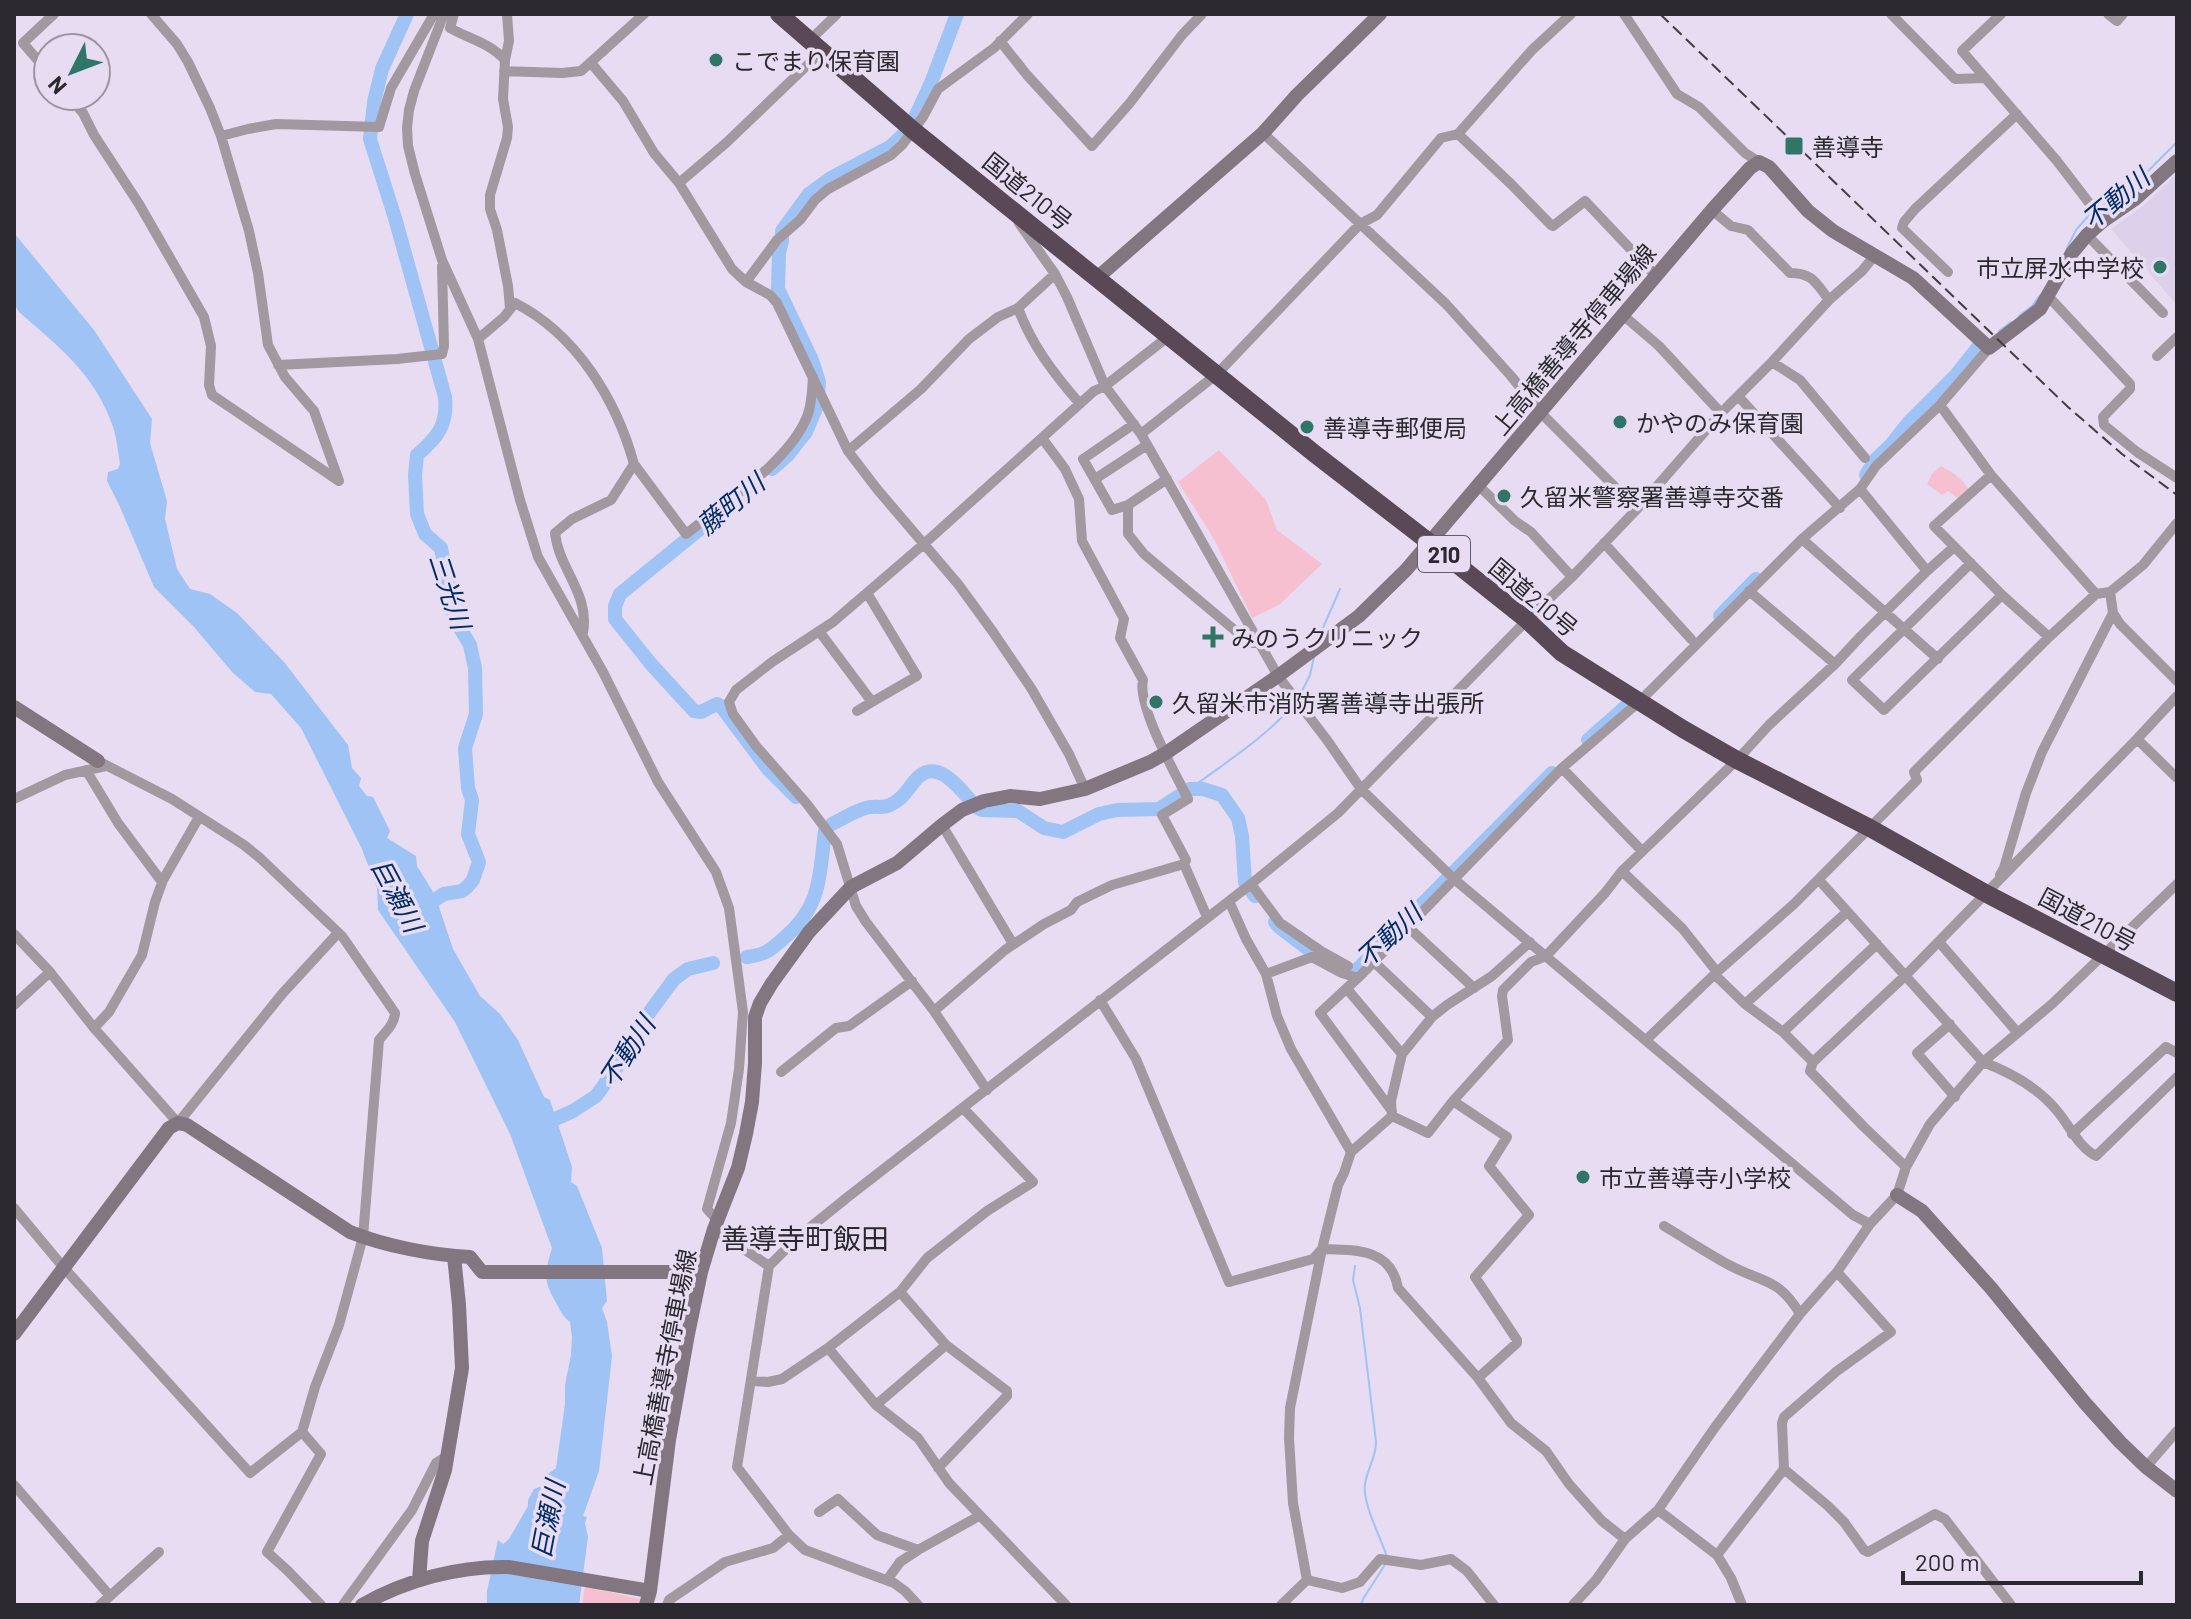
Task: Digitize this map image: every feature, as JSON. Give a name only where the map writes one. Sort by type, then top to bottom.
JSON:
[{"type":"highway","name":"国道210号","points":[[779,14],[914,131],[1315,454],[1527,620],[1562,653],[1737,760],[2177,993]]},
{"type":"main road","points":[[1097,278],[1263,133],[1380,14]]},
{"type":"main road","points":[[1759,162],[1769,167],[1808,211],[1833,231],[1913,278],[1989,348],[2040,309],[2098,214],[2135,199],[2177,161]]},
{"type":"main road","name":"上高橋善導寺停車場線","points":[[362,1605],[390,1590],[419,1580],[489,1566],[508,1567],[645,1595],[669,1440],[701,1272],[715,1224],[738,1168],[746,1134],[755,1063],[755,1017],[760,1003],[809,932],[851,887],[897,863],[962,810],[984,801],[1010,796],[1040,799],[1085,789],[1150,762],[1278,676],[1359,616],[1406,570],[1712,210],[1759,162]]},
{"type":"main road","points":[[14,707],[97,766]]},
{"type":"main road","points":[[14,1334],[169,1128],[178,1123],[187,1125],[330,1220],[363,1237],[470,1257],[482,1272],[701,1272]]},
{"type":"main road","points":[[1897,1195],[1922,1211],[2120,1442],[2177,1491]]},
{"type":"main road","points":[[419,1580],[422,1541],[445,1470],[462,1368],[454,1256]]},
{"type":"street","points":[[35,32],[54,14]]},
{"type":"street","points":[[82,112],[204,317],[211,346],[209,385],[212,395],[339,481],[314,411],[278,365],[268,345],[256,263],[221,136],[195,74],[177,44],[151,14]]},
{"type":"street","points":[[221,136],[276,124],[379,127],[391,88],[434,14]]},
{"type":"street","points":[[444,14],[414,91],[407,128],[415,174],[442,260],[478,339],[538,557],[583,635],[658,782],[716,872],[729,908],[743,1012],[739,1069],[731,1123],[707,1209],[715,1224],[769,1266]]},
{"type":"street","points":[[454,14],[450,28],[490,47],[504,65],[575,73],[591,63],[644,14]]},
{"type":"street","points":[[507,14],[509,41],[504,65],[503,99],[508,127],[490,195],[490,209],[497,230],[510,308]]},
{"type":"street","points":[[679,183],[726,143],[815,46],[837,14]]},
{"type":"street","points":[[746,282],[761,260],[815,200],[828,189],[891,155],[914,131],[938,89],[1000,41],[1028,14]]},
{"type":"street","points":[[1000,41],[1092,146],[1202,14]]},
{"type":"street","points":[[1141,434],[1217,374],[1360,224],[1377,215],[1441,138],[1458,134],[1532,50],[1571,14]]},
{"type":"street","points":[[1624,14],[1677,94],[1699,107],[1745,153],[1759,162]]},
{"type":"street","points":[[1891,14],[1955,79],[1985,78]]},
{"type":"street","points":[[2001,14],[1962,51],[2057,161],[2098,214]]},
{"type":"street","points":[[2108,14],[2117,21],[2123,14]]},
{"type":"street","points":[[32,35],[23,43],[32,53]]},
{"type":"street","points":[[591,63],[623,101],[732,269],[777,303],[848,451],[958,584],[1031,688],[1085,789]]},
{"type":"street","points":[[1948,272],[1902,228],[1904,222],[2017,114]]},
{"type":"street","points":[[1263,133],[1446,304],[1541,413],[1637,509]]},
{"type":"street","points":[[1458,134],[1551,225],[1585,201],[1656,276]]},
{"type":"street","points":[[1006,203],[1055,274],[1105,386],[1141,434],[1278,676],[1361,789],[1451,877],[1569,978],[1647,1039],[1853,1215],[1870,1224]]},
{"type":"street","points":[[1712,210],[1731,226],[1748,230],[1790,273],[1801,273],[1811,278],[1829,300]]},
{"type":"street","points":[[2087,235],[2163,313]]},
{"type":"street","points":[[918,1605],[905,1591],[887,1580],[805,1550],[789,1535],[737,1467],[769,1266],[818,1221],[1338,813],[1572,577],[1721,413],[1875,255]]},
{"type":"street","points":[[278,365],[437,355],[444,346],[442,260]]},
{"type":"street","points":[[848,451],[921,389],[983,327],[1018,308],[1055,274]]},
{"type":"street","points":[[2048,296],[2130,384],[2130,389],[2103,417],[2104,425],[2137,452],[2177,478]]},
{"type":"street","points":[[478,339],[515,303],[552,327],[585,362],[610,404],[634,464],[686,534],[758,476],[790,445],[809,412],[815,379]]},
{"type":"street","points":[[1018,308],[1024,326],[1041,354],[1080,404]]},
{"type":"street","points":[[1624,316],[1659,346],[1721,413]]},
{"type":"street","points":[[987,1090],[934,1011],[866,922],[856,906],[837,844],[756,746],[729,708],[731,696],[867,593],[1094,391],[1105,386],[1169,336]]},
{"type":"street","points":[[2157,356],[2177,337]]},
{"type":"street","points":[[1954,547],[1622,871],[1546,956],[1531,962],[1503,990],[1508,1040],[1428,1133],[1392,1113],[1320,1013],[1374,962],[1451,877],[1562,768],[1639,702],[1802,539],[1860,489],[1876,466],[1940,405],[1989,348]]},
{"type":"street","points":[[1772,362],[1800,380],[1865,458]]},
{"type":"street","points":[[1739,397],[1840,508]]},
{"type":"street","points":[[1940,405],[1991,475],[2096,594]]},
{"type":"street","points":[[1134,424],[1083,459],[1112,510],[1128,505],[1167,479]]},
{"type":"street","points":[[1042,438],[1065,469],[1079,499],[1082,541],[1124,619],[1120,638],[1143,680],[1141,689],[1146,712],[1185,794],[1162,815],[1186,860],[1184,864],[1207,917]]},
{"type":"street","points":[[1095,479],[1147,445]]},
{"type":"street","points":[[583,635],[583,606],[559,553],[555,533],[572,519],[611,500],[634,464]]},
{"type":"street","points":[[1991,475],[1934,526],[2002,595],[2049,637]]},
{"type":"street","points":[[1478,485],[1531,532],[1572,577]]},
{"type":"street","points":[[1860,489],[1927,571]]},
{"type":"street","points":[[1128,505],[1128,534],[1144,554],[1250,643],[1259,643]]},
{"type":"street","points":[[1647,1039],[1819,880],[1917,780],[1914,772],[2049,637],[2096,594],[2110,592],[2143,565],[2177,523]]},
{"type":"street","points":[[1802,539],[1938,659]]},
{"type":"street","points":[[1604,543],[1691,639]]},
{"type":"street","points":[[1971,563],[1852,680],[1884,710],[2002,595]]},
{"type":"street","points":[[1749,591],[1835,664]]},
{"type":"street","points":[[2110,592],[2113,613],[2120,624],[2177,681]]},
{"type":"street","points":[[857,711],[917,676],[867,593]]},
{"type":"street","points":[[1987,894],[2004,868],[2026,793],[2042,752],[2113,613]]},
{"type":"street","points":[[819,631],[872,702]]},
{"type":"street","points":[[1906,1167],[1810,1071],[1813,1062],[1987,894],[2177,696]]},
{"type":"street","points":[[2137,739],[2177,778]]},
{"type":"street","points":[[97,766],[118,823],[162,882]]},
{"type":"street","points":[[14,799],[65,775],[97,766],[172,799],[260,858],[338,933],[395,1013],[391,1026],[379,1040],[363,1237],[339,1325],[315,1387],[302,1432],[250,1473],[64,1268],[14,1208]]},
{"type":"street","points":[[1562,768],[1642,851]]},
{"type":"street","points":[[94,1028],[109,1012],[142,955],[162,882],[199,817]]},
{"type":"street","points":[[942,825],[1013,944]]},
{"type":"street","points":[[934,1011],[988,963],[1044,924],[1071,910],[1077,902],[1112,885],[1184,864]]},
{"type":"street","points":[[1622,871],[1682,928],[1716,973],[1745,1004],[1783,1032],[1813,1062]]},
{"type":"street","points":[[1819,880],[1983,1062],[2007,1071],[2035,1090],[2058,1112],[2087,1151],[2096,1156],[2177,1077]]},
{"type":"street","points":[[1251,884],[1280,923],[1348,966]]},
{"type":"street","points":[[1573,1605],[1596,1580],[1625,1539],[1658,1510],[1800,1314],[1837,1272],[1870,1224],[1897,1195],[1906,1167],[1930,1124],[1983,1062],[2052,1004],[2177,884]]},
{"type":"street","points":[[1229,901],[1266,974],[1277,1016],[1291,1049],[1351,1152]]},
{"type":"street","points":[[1745,1004],[1847,912]]},
{"type":"street","points":[[1408,927],[1474,988]]},
{"type":"street","points":[[14,934],[178,1123],[282,994],[338,933]]},
{"type":"street","points":[[1392,1113],[1391,1101],[1402,1054],[1432,1017],[1492,976],[1530,942]]},
{"type":"street","points":[[1939,942],[2017,1032]]},
{"type":"street","points":[[1783,1032],[1877,944]]},
{"type":"street","points":[[1266,974],[1312,957],[1358,978]]},
{"type":"street","points":[[1374,962],[1432,1017]]},
{"type":"street","points":[[14,1005],[50,972]]},
{"type":"street","points":[[781,1072],[836,1028],[849,1026],[912,981]]},
{"type":"street","points":[[1347,989],[1402,1054]]},
{"type":"street","points":[[1100,1000],[1136,1059],[1229,1282],[1313,1259],[1322,1249],[1356,1250],[1382,1258],[1396,1276],[1398,1288],[1478,1378],[1511,1423],[1546,1451],[1569,1484],[1602,1521],[1625,1539]]},
{"type":"street","points":[[1950,1024],[1917,1053],[1955,1097]]},
{"type":"street","points":[[2072,1134],[2166,1047],[2177,1053]]},
{"type":"street","points":[[1453,1101],[1507,1137],[1489,1166],[1529,1215],[1475,1277],[1517,1340],[1478,1378]]},
{"type":"street","points":[[752,1381],[782,1379],[828,1348],[900,1292],[927,1258],[987,1211],[1033,1182],[964,1109]]},
{"type":"street","points":[[1307,1580],[1293,1503],[1290,1408],[1338,1185],[1351,1152],[1392,1113]]},
{"type":"street","points":[[1664,1226],[1733,1267],[1761,1277],[1788,1295],[1800,1314]]},
{"type":"street","points":[[1717,1555],[1784,1469],[1784,1417],[1837,1371],[1891,1332],[1837,1272]]},
{"type":"street","points":[[900,1292],[946,1345],[1005,1388],[1008,1394],[938,1468]]},
{"type":"street","points":[[876,1405],[946,1345]]},
{"type":"street","points":[[828,1348],[876,1405],[918,1438],[938,1468],[979,1516],[1066,1605]]},
{"type":"street","points":[[2146,1467],[2177,1431]]},
{"type":"street","points":[[302,1432],[321,1454],[267,1552],[321,1605]]},
{"type":"street","points":[[343,1605],[412,1510],[436,1463],[447,1456]]},
{"type":"street","points":[[1784,1469],[1828,1506],[1868,1552],[1935,1514],[1939,1515],[2011,1605]]},
{"type":"street","points":[[14,1485],[110,1596]]},
{"type":"street","points":[[819,1512],[838,1499],[877,1535],[918,1550]]},
{"type":"street","points":[[1658,1510],[1717,1555],[1742,1605]]},
{"type":"street","points":[[887,1580],[900,1562],[979,1516]]},
{"type":"street","points":[[667,1605],[669,1600],[725,1562],[773,1548],[789,1535]]},
{"type":"street","points":[[100,1605],[159,1552]]},
{"type":"street","points":[[1307,1580],[1342,1588],[1360,1582],[1380,1559],[1421,1565],[1451,1559],[1467,1571],[1494,1605]]},
{"type":"street","points":[[1281,1605],[1307,1580]]},
{"type":"shaded area","name":"市立屏水中学校","points":[[2177,174],[2177,305],[2111,229],[2143,206]]},
{"type":"shaded area","points":[[1219,450],[1266,500],[1277,530],[1322,564],[1279,605],[1252,618],[1214,539],[1178,482]]},
{"type":"shaded area","points":[[1941,466],[1958,477],[1968,489],[1970,494],[1962,501],[1948,491],[1942,495],[1927,484]]},
{"type":"shaded area","points":[[585,1586],[640,1599],[639,1605],[582,1605]]},
{"type":"water","name":"巨瀬川","points":[[14,233],[94,330],[152,419],[150,443],[167,501],[165,519],[177,569],[190,589],[210,594],[237,613],[284,662],[348,745],[352,768],[361,778],[359,786],[367,796],[373,797],[390,831],[387,838],[416,856],[417,866],[435,895],[453,949],[480,996],[500,1014],[518,1040],[544,1097],[550,1100],[572,1167],[571,1182],[577,1186],[602,1248],[607,1301],[602,1308],[612,1356],[599,1471],[583,1516],[587,1517],[588,1537],[579,1605],[487,1605],[498,1540],[503,1544],[509,1539],[534,1489],[542,1486],[548,1474],[556,1468],[572,1337],[570,1322],[560,1311],[547,1284],[546,1272],[552,1248],[510,1134],[455,1022],[378,910],[377,888],[361,847],[301,728],[271,694],[255,692],[233,673],[154,587],[107,481],[108,472],[118,469],[120,464],[114,432],[105,408],[74,363],[14,304]]},
{"type":"waterway","name":"三光川","points":[[407,14],[382,69],[370,139],[445,397],[445,415],[440,430],[417,455],[417,514],[425,534],[441,548],[454,618],[470,645],[475,668],[476,714],[465,748],[472,800],[468,834],[479,862],[467,887],[444,894],[422,908]]},
{"type":"waterway","name":"藤町川","points":[[913,122],[957,14]]},
{"type":"waterway","name":"藤町川","points":[[772,469],[806,432],[817,406],[819,382],[812,360],[778,289],[782,231],[809,194],[831,178],[890,147],[906,132]]},
{"type":"waterway","name":"不動川","points":[[2099,208],[2142,177],[2177,142]]},
{"type":"waterway","name":"不動川","points":[[2067,248],[2076,230],[2090,214]]},
{"type":"waterway","name":"不動川","points":[[2019,316],[2040,295]]},
{"type":"waterway","name":"不動川","points":[[1999,331],[2011,322]]},
{"type":"waterway","name":"不動川","points":[[1866,475],[1876,459],[1956,375],[1979,346]]},
{"type":"waterway","name":"藤町川","points":[[701,528],[620,594],[615,606],[615,619],[694,711],[701,712],[717,704],[721,706],[768,769],[796,797]]},
{"type":"waterway","name":"不動川","points":[[1720,616],[1756,579]]},
{"type":"waterway","points":[[1318,639],[1340,589]]},
{"type":"waterway","points":[[1300,695],[1310,675],[1314,657]]},
{"type":"waterway","name":"不動川","points":[[1588,740],[1631,702]]},
{"type":"waterway","points":[[1190,789],[1258,739],[1294,704]]},
{"type":"waterway","name":"不動川","points":[[832,824],[862,809],[894,803],[921,774],[930,771],[947,777],[982,810],[1018,811],[1044,828],[1063,832],[1099,814],[1117,810],[1159,809],[1190,789],[1203,789],[1222,795],[1238,818],[1245,882],[1255,896]]},
{"type":"waterway","name":"不動川","points":[[1275,922],[1316,955],[1355,972],[1552,773]]},
{"type":"waterway","name":"不動川","points":[[747,957],[771,949],[806,914],[819,876],[825,831]]},
{"type":"waterway","name":"不動川","points":[[542,1125],[596,1096],[674,979],[688,969],[713,963]]},
{"type":"waterway","points":[[1355,1266],[1353,1280],[1360,1308],[1376,1442],[1365,1492],[1387,1557]]},
{"type":"waterway","points":[[1361,1605],[1386,1563]]},
{"type":"railway","points":[[1660,14],[2068,407],[2122,454],[2177,495]]},
{"type":"place","name":"こでまり保育園","points":[[716,60]]},
{"type":"place","name":"善導寺","points":[[1794,146]]},
{"type":"place","name":"市立屏水中学校","points":[[2160,267]]},
{"type":"place","name":"かやのみ保育園","points":[[1620,422]]},
{"type":"place","name":"善導寺郵便局","points":[[1307,427]]},
{"type":"place","name":"久留米警察署善導寺交番","points":[[1504,496]]},
{"type":"place","name":"みのうクリニック","points":[[1213,637]]},
{"type":"place","name":"久留米市消防署善導寺出張所","points":[[1156,702]]},
{"type":"place","name":"市立善導寺小学校","points":[[1583,1177]]},
{"type":"district","name":"善導寺町飯田","points":[[805,1238]]}]
